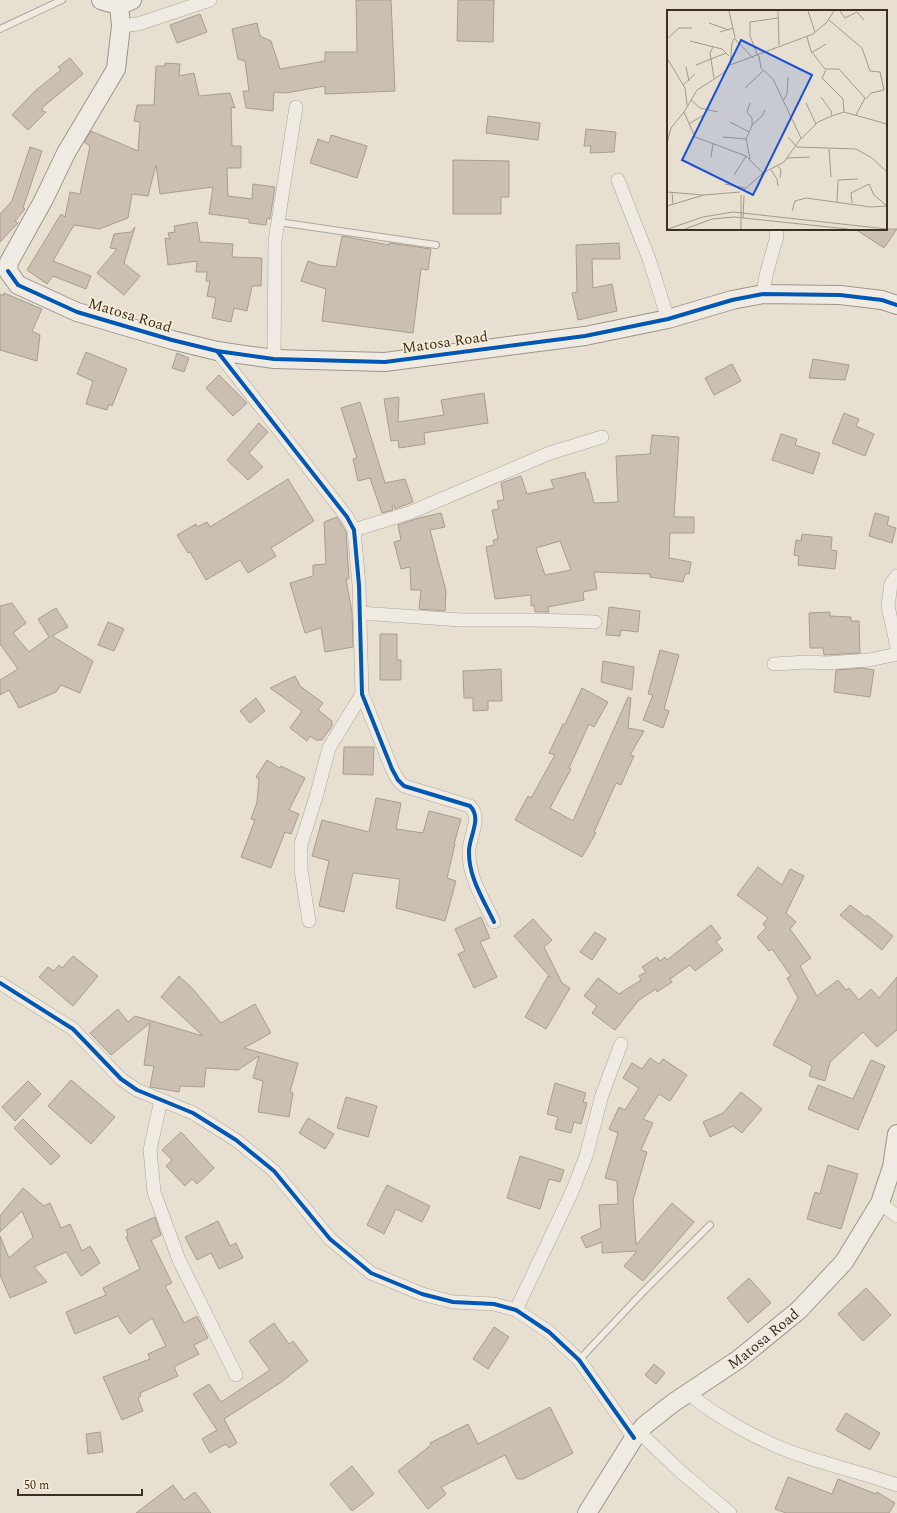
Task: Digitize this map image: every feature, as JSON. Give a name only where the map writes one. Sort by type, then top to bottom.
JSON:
[{"type":"street","points":[[4,273],[44,199],[66,153],[116,69],[121,26],[126,2],[110,3],[101,0]]},
{"type":"street","points":[[121,26],[138,24],[210,0]]},
{"type":"street","points":[[274,359],[275,241],[296,107]]},
{"type":"street","points":[[618,180],[649,259],[668,319]]},
{"type":"street","points":[[763,294],[777,236],[776,230]]},
{"type":"street","name":"Matosa Road","points":[[4,273],[18,285],[77,312],[172,340],[217,351],[274,359],[385,362],[585,336],[668,319],[732,300],[763,294],[840,294],[882,300],[897,305]]},
{"type":"street","points":[[217,351],[347,517],[354,530],[359,585],[362,694],[392,769],[398,780],[404,786],[470,806],[475,811],[476,817],[469,848],[469,863],[475,883],[494,922]]},
{"type":"street","points":[[354,530],[409,514],[543,456],[602,437]]},
{"type":"street","points":[[897,576],[891,584],[888,606],[897,646]]},
{"type":"street","points":[[360,613],[461,620],[595,622]]},
{"type":"street","points":[[774,664],[808,662],[827,663],[869,660],[897,654]]},
{"type":"street","points":[[309,921],[301,870],[301,844],[316,797],[329,748],[362,694]]},
{"type":"street","points":[[0,983],[73,1029],[121,1079],[137,1090],[193,1113],[236,1140],[274,1171],[330,1239],[371,1273],[422,1294],[453,1302],[494,1304],[516,1310],[548,1332],[579,1360],[637,1435],[730,1513]]},
{"type":"street","points":[[516,1310],[572,1192],[586,1156],[602,1095],[621,1044]]},
{"type":"street","points":[[161,1100],[150,1150],[154,1192],[179,1260],[236,1375]]},
{"type":"street","name":"Matosa Road","points":[[587,1513],[645,1425],[688,1393],[739,1359],[799,1310],[844,1262],[880,1202],[892,1167],[897,1134]]},
{"type":"street","points":[[880,1202],[897,1216]]},
{"type":"street","points":[[688,1393],[713,1411],[777,1446],[806,1457],[897,1485]]},
{"type":"lane","points":[[0,29],[62,0]]},
{"type":"lane","points":[[278,222],[436,245]]},
{"type":"lane","points":[[579,1360],[643,1292],[710,1225]]},
{"type":"building","points":[[356,0],[391,0],[395,91],[325,94],[325,86],[286,93],[274,92],[273,111],[246,108],[243,91],[249,91],[245,61],[238,59],[232,29],[257,23],[260,36],[271,41],[280,69],[325,61],[325,52],[357,52]]},
{"type":"building","points":[[458,0],[494,0],[493,42],[457,41]]},
{"type":"building","points":[[200,14],[207,32],[177,43],[170,25]]},
{"type":"building","points":[[70,58],[83,74],[43,107],[42,111],[46,112],[28,130],[12,115],[35,91],[61,70],[58,67]]},
{"type":"building","points":[[165,63],[180,64],[179,76],[194,73],[199,96],[230,93],[235,108],[231,107],[232,146],[241,146],[241,168],[227,168],[228,196],[252,199],[253,184],[275,187],[270,219],[267,218],[266,225],[249,223],[249,219],[209,214],[213,187],[160,194],[156,165],[148,196],[132,194],[128,218],[99,229],[74,225],[53,261],[91,276],[86,289],[53,276],[47,284],[27,270],[61,214],[65,217],[70,192],[80,194],[90,146],[84,142],[91,131],[138,151],[140,122],[134,121],[137,105],[154,105],[156,66],[165,66]]},
{"type":"building","points":[[488,116],[540,123],[538,140],[486,133]]},
{"type":"building","points":[[586,129],[616,132],[614,152],[590,153],[591,146],[584,146]]},
{"type":"building","points":[[331,135],[367,146],[357,178],[310,163],[318,139],[329,143]]},
{"type":"building","points":[[30,147],[42,151],[23,208],[25,209],[15,221],[18,223],[0,242],[0,214],[12,201]]},
{"type":"building","points":[[453,160],[509,161],[509,197],[501,197],[501,214],[453,214]]},
{"type":"building","points":[[197,222],[200,242],[233,244],[232,257],[262,258],[261,286],[252,286],[247,311],[234,308],[231,322],[212,318],[216,298],[207,296],[210,281],[206,281],[207,272],[196,272],[197,261],[168,265],[165,238],[170,239],[168,233],[175,232],[174,226]]},
{"type":"building","points":[[135,227],[124,263],[140,276],[124,295],[97,273],[117,249],[110,248],[114,234],[131,232]]},
{"type":"building","points":[[897,229],[884,248],[857,230]]},
{"type":"building","points":[[342,236],[389,245],[389,243],[431,249],[428,270],[421,269],[413,333],[322,321],[326,289],[301,281],[308,261],[319,265],[336,267]]},
{"type":"building","points":[[619,243],[620,259],[592,259],[593,288],[612,284],[617,311],[578,320],[572,293],[577,292],[576,245]]},
{"type":"building","points":[[4,293],[42,309],[32,331],[40,335],[37,361],[0,350],[0,294],[3,296]]},
{"type":"building","points":[[86,352],[127,369],[112,406],[109,404],[107,410],[86,404],[93,381],[77,374]]},
{"type":"building","points":[[177,353],[189,358],[184,372],[172,368]]},
{"type":"building","points":[[813,359],[849,365],[845,380],[809,378]]},
{"type":"building","points":[[732,364],[741,381],[714,395],[705,378]]},
{"type":"building","points":[[219,375],[247,403],[233,416],[206,388]]},
{"type":"building","points":[[484,393],[488,423],[424,433],[425,444],[399,448],[398,440],[391,441],[384,399],[399,397],[398,422],[444,415],[441,400]]},
{"type":"building","points":[[360,402],[385,483],[405,479],[413,502],[395,509],[394,505],[392,506],[393,510],[382,513],[370,478],[358,481],[353,459],[357,458],[341,408]]},
{"type":"building","points":[[844,413],[859,419],[856,426],[874,434],[865,456],[832,443]]},
{"type":"building","points":[[259,423],[268,432],[249,453],[263,467],[248,480],[227,460]]},
{"type":"building","points":[[781,434],[797,439],[795,445],[820,453],[813,474],[772,460]]},
{"type":"building","points":[[652,435],[679,437],[674,517],[694,517],[694,533],[670,533],[669,558],[691,562],[689,574],[685,574],[683,582],[650,577],[650,574],[594,572],[597,589],[583,592],[584,600],[548,607],[549,612],[535,612],[534,605],[531,606],[531,595],[495,599],[486,547],[494,545],[493,540],[498,539],[492,510],[499,509],[497,501],[504,500],[501,483],[521,476],[527,494],[554,488],[551,480],[585,472],[594,503],[618,502],[616,456],[650,454]],"holes":[[[560,541],[571,570],[545,575],[536,548]]]},
{"type":"building","points":[[288,479],[314,521],[271,548],[276,556],[248,573],[240,560],[206,580],[190,552],[188,553],[177,535],[196,524],[197,527],[207,522],[210,527]]},
{"type":"building","points":[[441,513],[445,527],[430,530],[446,591],[445,611],[419,609],[421,590],[411,590],[410,567],[401,569],[394,542],[401,540],[398,525]]},
{"type":"building","points":[[875,513],[889,517],[887,525],[896,528],[892,543],[869,536]]},
{"type":"building","points":[[337,517],[346,532],[349,579],[346,579],[352,612],[353,647],[325,652],[321,628],[305,633],[290,583],[313,576],[313,565],[326,564],[324,522]]},
{"type":"building","points":[[802,534],[832,537],[831,550],[837,551],[835,569],[798,565],[799,556],[794,555],[796,540],[801,541]]},
{"type":"building","points":[[12,603],[26,623],[13,633],[29,652],[49,637],[38,619],[56,608],[68,627],[52,636],[93,661],[80,693],[61,685],[56,692],[19,708],[9,690],[0,695],[0,680],[18,669],[0,644],[0,606]]},
{"type":"building","points":[[609,607],[640,611],[638,632],[621,630],[620,636],[606,635]]},
{"type":"building","points":[[830,612],[830,616],[851,617],[851,621],[859,621],[860,653],[824,655],[823,648],[810,648],[809,613]]},
{"type":"building","points":[[108,622],[124,629],[114,651],[98,645]]},
{"type":"building","points":[[380,634],[397,634],[397,660],[401,660],[401,680],[380,680]]},
{"type":"building","points":[[660,650],[679,655],[664,709],[669,711],[663,728],[643,720],[653,695],[648,694]]},
{"type":"building","points":[[603,661],[634,667],[632,690],[601,682]]},
{"type":"building","points":[[863,668],[874,670],[870,697],[834,692],[836,670]]},
{"type":"building","points":[[501,669],[502,701],[488,701],[488,710],[473,711],[473,698],[464,698],[463,671]]},
{"type":"building","points":[[295,676],[300,686],[323,703],[318,710],[332,721],[332,726],[322,740],[316,740],[310,736],[307,741],[290,728],[302,711],[270,688]]},
{"type":"building","points":[[582,688],[608,702],[594,727],[589,724],[569,768],[571,769],[550,808],[573,821],[628,697],[631,698],[628,728],[644,731],[630,755],[634,756],[621,785],[616,783],[594,832],[596,833],[582,857],[515,820],[528,796],[531,798],[555,755],[549,753]]},
{"type":"building","points":[[256,698],[265,711],[250,723],[240,711]]},
{"type":"building","points":[[344,747],[374,747],[373,775],[343,774]]},
{"type":"building","points":[[267,760],[280,768],[281,766],[305,778],[289,810],[299,814],[291,834],[285,832],[271,868],[241,857],[255,820],[251,819],[257,802],[259,779],[256,777]]},
{"type":"building","points":[[376,798],[401,803],[396,829],[423,833],[429,811],[461,819],[447,878],[456,881],[445,921],[396,908],[400,879],[353,873],[344,912],[319,906],[329,861],[312,856],[322,820],[369,832]]},
{"type":"building","points":[[758,867],[782,885],[790,869],[804,876],[786,913],[796,922],[790,929],[811,958],[800,966],[817,996],[838,980],[846,990],[849,988],[859,1000],[871,989],[879,998],[897,977],[897,1030],[877,1047],[863,1032],[830,1062],[825,1081],[809,1076],[812,1066],[773,1045],[798,998],[787,978],[791,976],[772,949],[769,951],[757,937],[766,928],[763,924],[768,918],[737,895]]},
{"type":"building","points":[[850,905],[866,917],[867,915],[893,936],[882,950],[840,915]]},
{"type":"building","points":[[481,917],[490,938],[480,942],[497,977],[474,988],[458,954],[465,951],[455,929]]},
{"type":"building","points":[[533,919],[552,940],[544,947],[562,983],[570,988],[546,1029],[525,1017],[548,976],[551,978],[514,936]]},
{"type":"building","points":[[711,925],[721,938],[716,942],[723,950],[695,971],[690,965],[670,979],[672,982],[657,992],[656,989],[639,1000],[615,1030],[592,1013],[597,1006],[584,996],[598,978],[619,994],[641,980],[639,976],[646,972],[642,967],[657,957],[660,961],[665,957],[667,960]]},
{"type":"building","points":[[595,932],[606,939],[592,960],[580,952]]},
{"type":"building","points":[[73,956],[98,976],[73,1006],[39,977],[48,967],[54,971],[59,965],[62,968]]},
{"type":"building","points":[[179,976],[192,988],[221,1023],[255,1004],[271,1033],[244,1048],[298,1063],[290,1092],[293,1093],[289,1117],[258,1112],[263,1081],[253,1078],[259,1056],[238,1070],[206,1068],[204,1087],[180,1086],[179,1092],[150,1087],[154,1066],[144,1065],[150,1023],[111,1055],[90,1033],[118,1009],[128,1022],[135,1016],[203,1036],[161,997]]},
{"type":"building","points":[[650,1058],[659,1064],[663,1059],[687,1075],[670,1101],[659,1094],[643,1119],[653,1123],[641,1150],[647,1152],[633,1200],[636,1245],[672,1203],[694,1222],[643,1281],[624,1266],[637,1251],[602,1253],[602,1242],[586,1248],[581,1237],[601,1228],[599,1205],[618,1204],[617,1181],[605,1178],[618,1133],[609,1129],[619,1107],[625,1110],[639,1088],[623,1078],[632,1063],[642,1069]]},
{"type":"building","points":[[871,1060],[885,1066],[858,1130],[808,1109],[818,1085],[853,1099]]},
{"type":"building","points":[[71,1080],[115,1117],[91,1144],[48,1106]]},
{"type":"building","points":[[28,1081],[41,1094],[15,1121],[2,1107]]},
{"type":"building","points":[[555,1083],[586,1093],[583,1102],[587,1103],[581,1124],[574,1122],[571,1133],[555,1129],[558,1117],[547,1114]]},
{"type":"building","points":[[741,1092],[762,1109],[742,1133],[733,1126],[710,1137],[703,1122],[723,1113]]},
{"type":"building","points":[[346,1097],[377,1106],[368,1137],[337,1128]]},
{"type":"building","points":[[308,1118],[334,1134],[325,1149],[299,1133]]},
{"type":"building","points":[[23,1119],[60,1156],[51,1165],[14,1128]]},
{"type":"building","points":[[181,1132],[214,1168],[197,1184],[192,1179],[185,1186],[166,1166],[172,1160],[162,1150]]},
{"type":"building","points":[[520,1156],[564,1170],[560,1182],[549,1179],[540,1209],[507,1198]]},
{"type":"building","points":[[828,1165],[858,1174],[841,1229],[807,1219],[815,1192],[820,1194]]},
{"type":"building","points":[[387,1185],[430,1206],[422,1222],[396,1209],[384,1234],[367,1225]]},
{"type":"building","points":[[23,1188],[44,1206],[50,1203],[61,1228],[70,1224],[82,1251],[90,1246],[100,1263],[81,1276],[66,1252],[34,1267],[47,1282],[10,1298],[0,1275],[0,1236],[9,1258],[33,1237],[22,1211],[0,1232],[0,1216]]},
{"type":"building","points":[[155,1217],[161,1235],[151,1240],[172,1283],[165,1286],[184,1323],[197,1316],[208,1338],[194,1345],[199,1354],[174,1367],[178,1376],[140,1393],[141,1396],[138,1398],[143,1411],[122,1420],[103,1377],[150,1359],[148,1354],[166,1346],[152,1318],[130,1334],[118,1316],[75,1334],[66,1312],[106,1295],[103,1288],[140,1269],[126,1237],[128,1236],[126,1230]]},
{"type":"building","points":[[218,1221],[230,1246],[236,1243],[243,1258],[219,1269],[211,1253],[197,1260],[185,1237]]},
{"type":"building","points":[[749,1278],[771,1303],[748,1323],[727,1298]]},
{"type":"building","points":[[866,1288],[891,1315],[863,1341],[838,1314]]},
{"type":"building","points":[[274,1323],[289,1344],[293,1341],[308,1361],[280,1383],[224,1419],[237,1443],[229,1448],[226,1444],[210,1453],[202,1439],[217,1430],[193,1394],[209,1384],[221,1402],[270,1370],[249,1341]]},
{"type":"building","points":[[494,1327],[509,1337],[488,1369],[473,1359]]},
{"type":"building","points":[[654,1364],[665,1373],[656,1384],[645,1375]]},
{"type":"building","points":[[550,1407],[573,1453],[523,1479],[517,1479],[505,1455],[441,1487],[446,1494],[428,1509],[398,1471],[431,1445],[430,1443],[468,1424],[478,1444]]},
{"type":"building","points":[[846,1413],[880,1433],[870,1450],[836,1430]]},
{"type":"building","points":[[100,1432],[103,1452],[88,1454],[86,1434]]},
{"type":"building","points":[[352,1466],[374,1494],[352,1511],[330,1484]]},
{"type":"building","points":[[788,1477],[832,1494],[838,1479],[876,1494],[877,1492],[895,1503],[889,1513],[786,1513],[775,1509]]},
{"type":"building","points":[[173,1485],[184,1500],[195,1492],[211,1513],[136,1513]]},
{"type":"cycle path","points":[[8,271],[18,285],[77,312],[172,340],[217,351],[274,359],[385,362],[585,336],[668,319],[732,300],[763,294],[840,295],[882,300],[897,305]]},
{"type":"cycle path","points":[[217,351],[347,517],[354,530],[359,585],[362,694],[392,769],[398,780],[404,786],[470,806],[473,811],[475,821],[469,850],[469,860],[477,887],[494,922]]},
{"type":"cycle path","points":[[0,983],[73,1029],[121,1079],[137,1090],[193,1113],[236,1140],[274,1171],[330,1239],[371,1273],[422,1294],[453,1302],[494,1304],[516,1310],[549,1332],[579,1360],[634,1438]]}]
